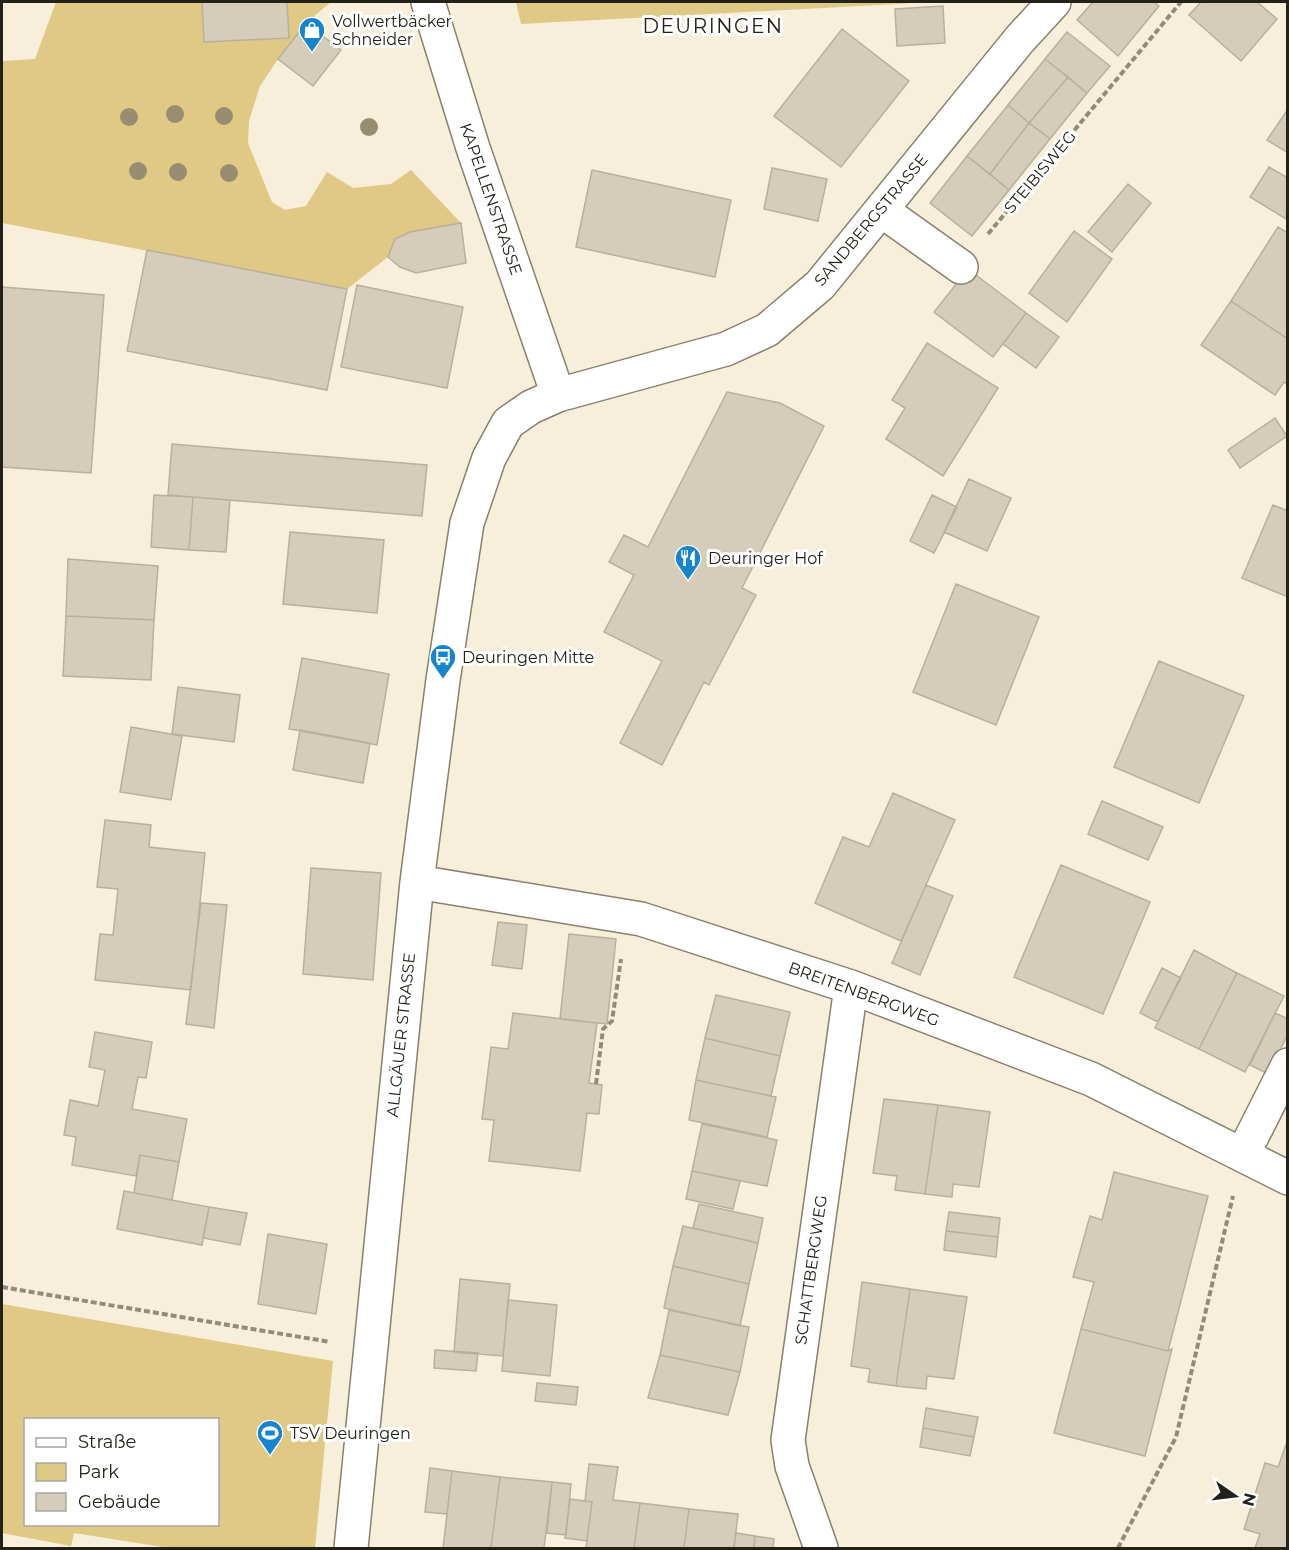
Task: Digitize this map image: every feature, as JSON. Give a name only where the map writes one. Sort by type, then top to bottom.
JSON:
[{"type":"street","name":"KAPELLENSTRASSE","points":[[428,2],[473,148],[558,395]]},
{"type":"street","name":"SANDBERGSTRASSE","points":[[468,523],[489,458],[508,423],[531,406],[558,395],[726,349],[767,330],[820,285],[1020,39],[1054,2]]},
{"type":"street","points":[[881,210],[962,267]]},
{"type":"street","name":"ALLGÄUER STRASSE","points":[[351,1548],[369,1348],[417,882],[443,680],[468,523]]},
{"type":"street","name":"BREITENBERGWEG","points":[[417,882],[627,917],[851,987],[1090,1079],[1287,1178]]},
{"type":"street","name":"SCHATTBERGWEG","points":[[821,1548],[792,1467],[788,1440],[851,987]]},
{"type":"street","points":[[1243,1154],[1287,1065]]},
{"type":"path","name":"STEIBISWEG","points":[[962,267],[1181,2]]},
{"type":"path","points":[[596,1084],[603,1029],[612,1021],[627,917]]},
{"type":"path","points":[[1118,1548],[1176,1437],[1243,1154]]},
{"type":"path","points":[[2,1287],[369,1348]]},
{"type":"green space","points":[[56,2],[202,2],[205,42],[289,38],[287,2],[331,2],[306,23],[278,59],[260,86],[249,121],[248,143],[272,202],[285,210],[306,206],[327,172],[353,188],[391,184],[411,170],[461,223],[410,232],[395,239],[388,257],[347,289],[2,223],[2,61],[35,59]]},
{"type":"green space","points":[[516,2],[934,2],[521,24]]},
{"type":"green space","name":"TSV Deuringen","points":[[2,1304],[333,1361],[315,1548],[169,1548],[74,1533],[71,1546],[2,1533]]},
{"type":"building","points":[[202,2],[287,2],[289,38],[204,42]]},
{"type":"building","points":[[1093,2],[1154,2],[1159,6],[1118,56],[1077,20]]},
{"type":"building","points":[[1201,2],[1257,2],[1277,19],[1241,61],[1189,15]]},
{"type":"building","points":[[943,6],[945,43],[897,46],[895,9]]},
{"type":"building","points":[[306,23],[341,50],[313,86],[278,59]]},
{"type":"building","points":[[842,29],[909,81],[841,167],[774,116]]},
{"type":"building","points":[[1067,32],[1110,66],[1087,93],[1045,59]]},
{"type":"building","points":[[1045,59],[1068,77],[1029,123],[1008,105]]},
{"type":"building","points":[[1068,77],[1087,93],[1050,139],[1029,123]]},
{"type":"building","points":[[1008,105],[1029,123],[990,174],[967,156]]},
{"type":"building","points":[[1288,109],[1288,153],[1267,140]]},
{"type":"building","points":[[1029,123],[1050,139],[1009,190],[990,174]]},
{"type":"building","points":[[967,156],[1009,190],[972,236],[930,203]]},
{"type":"building","points":[[1269,167],[1288,178],[1286,219],[1250,197]]},
{"type":"building","points":[[772,168],[827,179],[818,221],[764,209]]},
{"type":"building","points":[[592,170],[731,200],[715,277],[576,247]]},
{"type":"building","points":[[1128,184],[1151,203],[1112,252],[1088,232]]},
{"type":"building","points":[[461,223],[466,263],[416,273],[400,267],[388,257],[395,239],[410,232]]},
{"type":"building","points":[[1278,227],[1288,233],[1288,339],[1231,301]]},
{"type":"building","points":[[1074,231],[1112,259],[1067,322],[1029,293]]},
{"type":"building","points":[[147,250],[347,289],[327,390],[127,351]]},
{"type":"building","points":[[968,269],[1026,313],[993,357],[934,312]]},
{"type":"building","points":[[357,285],[463,307],[447,388],[341,367]]},
{"type":"building","points":[[2,287],[104,295],[91,473],[2,467]]},
{"type":"building","points":[[1231,301],[1288,339],[1288,384],[1284,382],[1275,395],[1201,345]]},
{"type":"building","points":[[1026,313],[1059,337],[1036,368],[1003,344]]},
{"type":"building","points":[[927,343],[998,388],[943,476],[886,439],[905,408],[892,400]]},
{"type":"building","name":"Deuringer Hof","points":[[727,392],[780,403],[824,426],[742,588],[756,595],[709,685],[704,682],[662,765],[620,743],[662,661],[604,632],[634,575],[609,562],[624,535],[648,547]]},
{"type":"building","points":[[1275,418],[1287,436],[1240,468],[1228,450]]},
{"type":"building","points":[[172,444],[427,465],[422,516],[168,495]]},
{"type":"building","points":[[969,479],[1011,498],[987,551],[944,532]]},
{"type":"building","points":[[154,495],[193,497],[189,550],[151,547]]},
{"type":"building","points":[[932,495],[957,507],[934,553],[910,541]]},
{"type":"building","points":[[193,497],[230,500],[226,552],[189,550]]},
{"type":"building","points":[[1273,505],[1288,511],[1288,597],[1242,578]]},
{"type":"building","points":[[290,532],[384,540],[377,613],[283,604]]},
{"type":"building","points":[[68,559],[158,566],[154,620],[66,616]]},
{"type":"building","points":[[956,584],[1039,617],[996,725],[913,692]]},
{"type":"building","points":[[66,616],[154,620],[151,680],[63,676]]},
{"type":"building","points":[[302,658],[389,674],[377,745],[289,729]]},
{"type":"building","points":[[1159,661],[1244,696],[1199,803],[1114,767]]},
{"type":"building","points":[[178,687],[240,695],[234,742],[172,734]]},
{"type":"building","points":[[131,727],[182,736],[171,800],[120,792]]},
{"type":"building","points":[[300,730],[370,743],[363,783],[293,770]]},
{"type":"building","points":[[893,793],[955,820],[901,941],[815,903],[843,837],[869,847]]},
{"type":"building","points":[[1102,801],[1163,827],[1148,860],[1088,834]]},
{"type":"building","points":[[105,820],[151,825],[149,847],[205,853],[191,990],[95,980],[100,934],[113,935],[118,889],[97,887]]},
{"type":"building","points":[[1061,865],[1150,902],[1103,1014],[1014,977]]},
{"type":"building","points":[[311,868],[381,873],[373,980],[303,974]]},
{"type":"building","points":[[926,885],[953,896],[920,975],[892,963]]},
{"type":"building","points":[[201,903],[227,905],[214,1028],[186,1024]]},
{"type":"building","points":[[498,922],[527,925],[522,969],[492,965]]},
{"type":"building","points":[[569,934],[616,939],[607,1024],[560,1019]]},
{"type":"building","points":[[1194,950],[1237,973],[1199,1049],[1155,1028]]},
{"type":"building","points":[[1162,968],[1181,978],[1158,1022],[1140,1013]]},
{"type":"building","points":[[1237,973],[1284,996],[1245,1072],[1199,1049]]},
{"type":"building","points":[[716,995],[790,1012],[780,1056],[705,1038]]},
{"type":"building","points":[[513,1013],[597,1023],[589,1083],[602,1085],[599,1114],[587,1113],[580,1171],[489,1161],[494,1120],[482,1119],[491,1047],[508,1049]]},
{"type":"building","points":[[1275,1013],[1288,1019],[1288,1034],[1268,1074],[1250,1065]]},
{"type":"building","points":[[95,1032],[152,1042],[146,1078],[138,1077],[132,1109],[187,1119],[179,1162],[140,1155],[136,1176],[72,1165],[76,1137],[64,1135],[70,1100],[98,1106],[105,1070],[89,1067]]},
{"type":"building","points":[[705,1038],[780,1056],[771,1096],[696,1080]]},
{"type":"building","points":[[696,1080],[776,1097],[767,1137],[689,1120]]},
{"type":"building","points":[[884,1099],[938,1105],[925,1194],[895,1190],[897,1176],[873,1173]]},
{"type":"building","points":[[938,1105],[990,1112],[979,1187],[953,1184],[952,1197],[925,1194]]},
{"type":"building","points":[[702,1124],[777,1140],[767,1186],[692,1171]]},
{"type":"building","points":[[140,1155],[179,1162],[172,1200],[134,1193]]},
{"type":"building","points":[[692,1171],[740,1181],[733,1209],[686,1199]]},
{"type":"building","points":[[1114,1172],[1208,1196],[1168,1351],[1081,1329],[1094,1282],[1073,1277],[1090,1216],[1102,1220]]},
{"type":"building","points":[[124,1191],[209,1207],[202,1245],[117,1229]]},
{"type":"building","points":[[699,1204],[763,1218],[758,1243],[693,1228]]},
{"type":"building","points":[[209,1207],[247,1213],[240,1245],[203,1238]]},
{"type":"building","points":[[949,1212],[1000,1218],[998,1237],[946,1231]]},
{"type":"building","points":[[683,1226],[758,1243],[749,1284],[673,1266]]},
{"type":"building","points":[[946,1231],[998,1237],[996,1257],[944,1250]]},
{"type":"building","points":[[268,1234],[327,1244],[316,1314],[258,1304]]},
{"type":"building","points":[[673,1266],[749,1284],[740,1326],[664,1308]]},
{"type":"building","points":[[460,1279],[510,1284],[503,1356],[454,1352]]},
{"type":"building","points":[[862,1282],[910,1289],[896,1386],[868,1382],[870,1369],[851,1366]]},
{"type":"building","points":[[910,1289],[967,1297],[954,1379],[927,1376],[926,1389],[896,1386]]},
{"type":"building","points":[[508,1300],[557,1305],[550,1376],[502,1371]]},
{"type":"building","points":[[669,1310],[749,1327],[740,1372],[660,1355]]},
{"type":"building","points":[[1081,1329],[1168,1351],[1172,1349],[1145,1456],[1054,1433]]},
{"type":"building","points":[[435,1350],[478,1353],[476,1371],[434,1368]]},
{"type":"building","points":[[660,1355],[740,1372],[728,1415],[648,1398]]},
{"type":"building","points":[[537,1383],[578,1387],[576,1405],[535,1401]]},
{"type":"building","points":[[926,1408],[978,1417],[974,1437],[923,1428]]},
{"type":"building","points":[[923,1428],[974,1437],[970,1456],[920,1447]]},
{"type":"building","points":[[1288,1439],[1288,1548],[1255,1548],[1260,1534],[1244,1529],[1265,1463],[1278,1467]]},
{"type":"building","points":[[589,1464],[618,1467],[613,1500],[640,1503],[634,1548],[586,1548],[592,1502],[585,1501]]},
{"type":"building","points":[[430,1468],[452,1471],[447,1514],[425,1512]]},
{"type":"building","points":[[452,1471],[500,1477],[491,1548],[443,1548]]},
{"type":"building","points":[[500,1477],[552,1482],[544,1548],[491,1548]]},
{"type":"building","points":[[552,1482],[571,1484],[566,1535],[547,1533]]},
{"type":"building","points":[[570,1499],[592,1502],[587,1541],[565,1538]]},
{"type":"building","points":[[640,1503],[689,1509],[684,1548],[634,1548]]},
{"type":"building","points":[[689,1509],[738,1514],[734,1548],[684,1548]]},
{"type":"building","points":[[736,1533],[755,1536],[754,1548],[734,1548]]},
{"type":"building","points":[[755,1536],[774,1539],[773,1548],[754,1548]]},
{"type":"place","name":"Vollwertbäcker Schneider","points":[[312,53]]},
{"type":"place","name":"Deuringer Hof","points":[[688,581]]},
{"type":"place","name":"Deuringen Mitte","points":[[443,680]]},
{"type":"place","name":"TSV Deuringen","points":[[270,1456]]},
{"type":"district","name":"DEURINGEN","points":[[713,26]]}]
